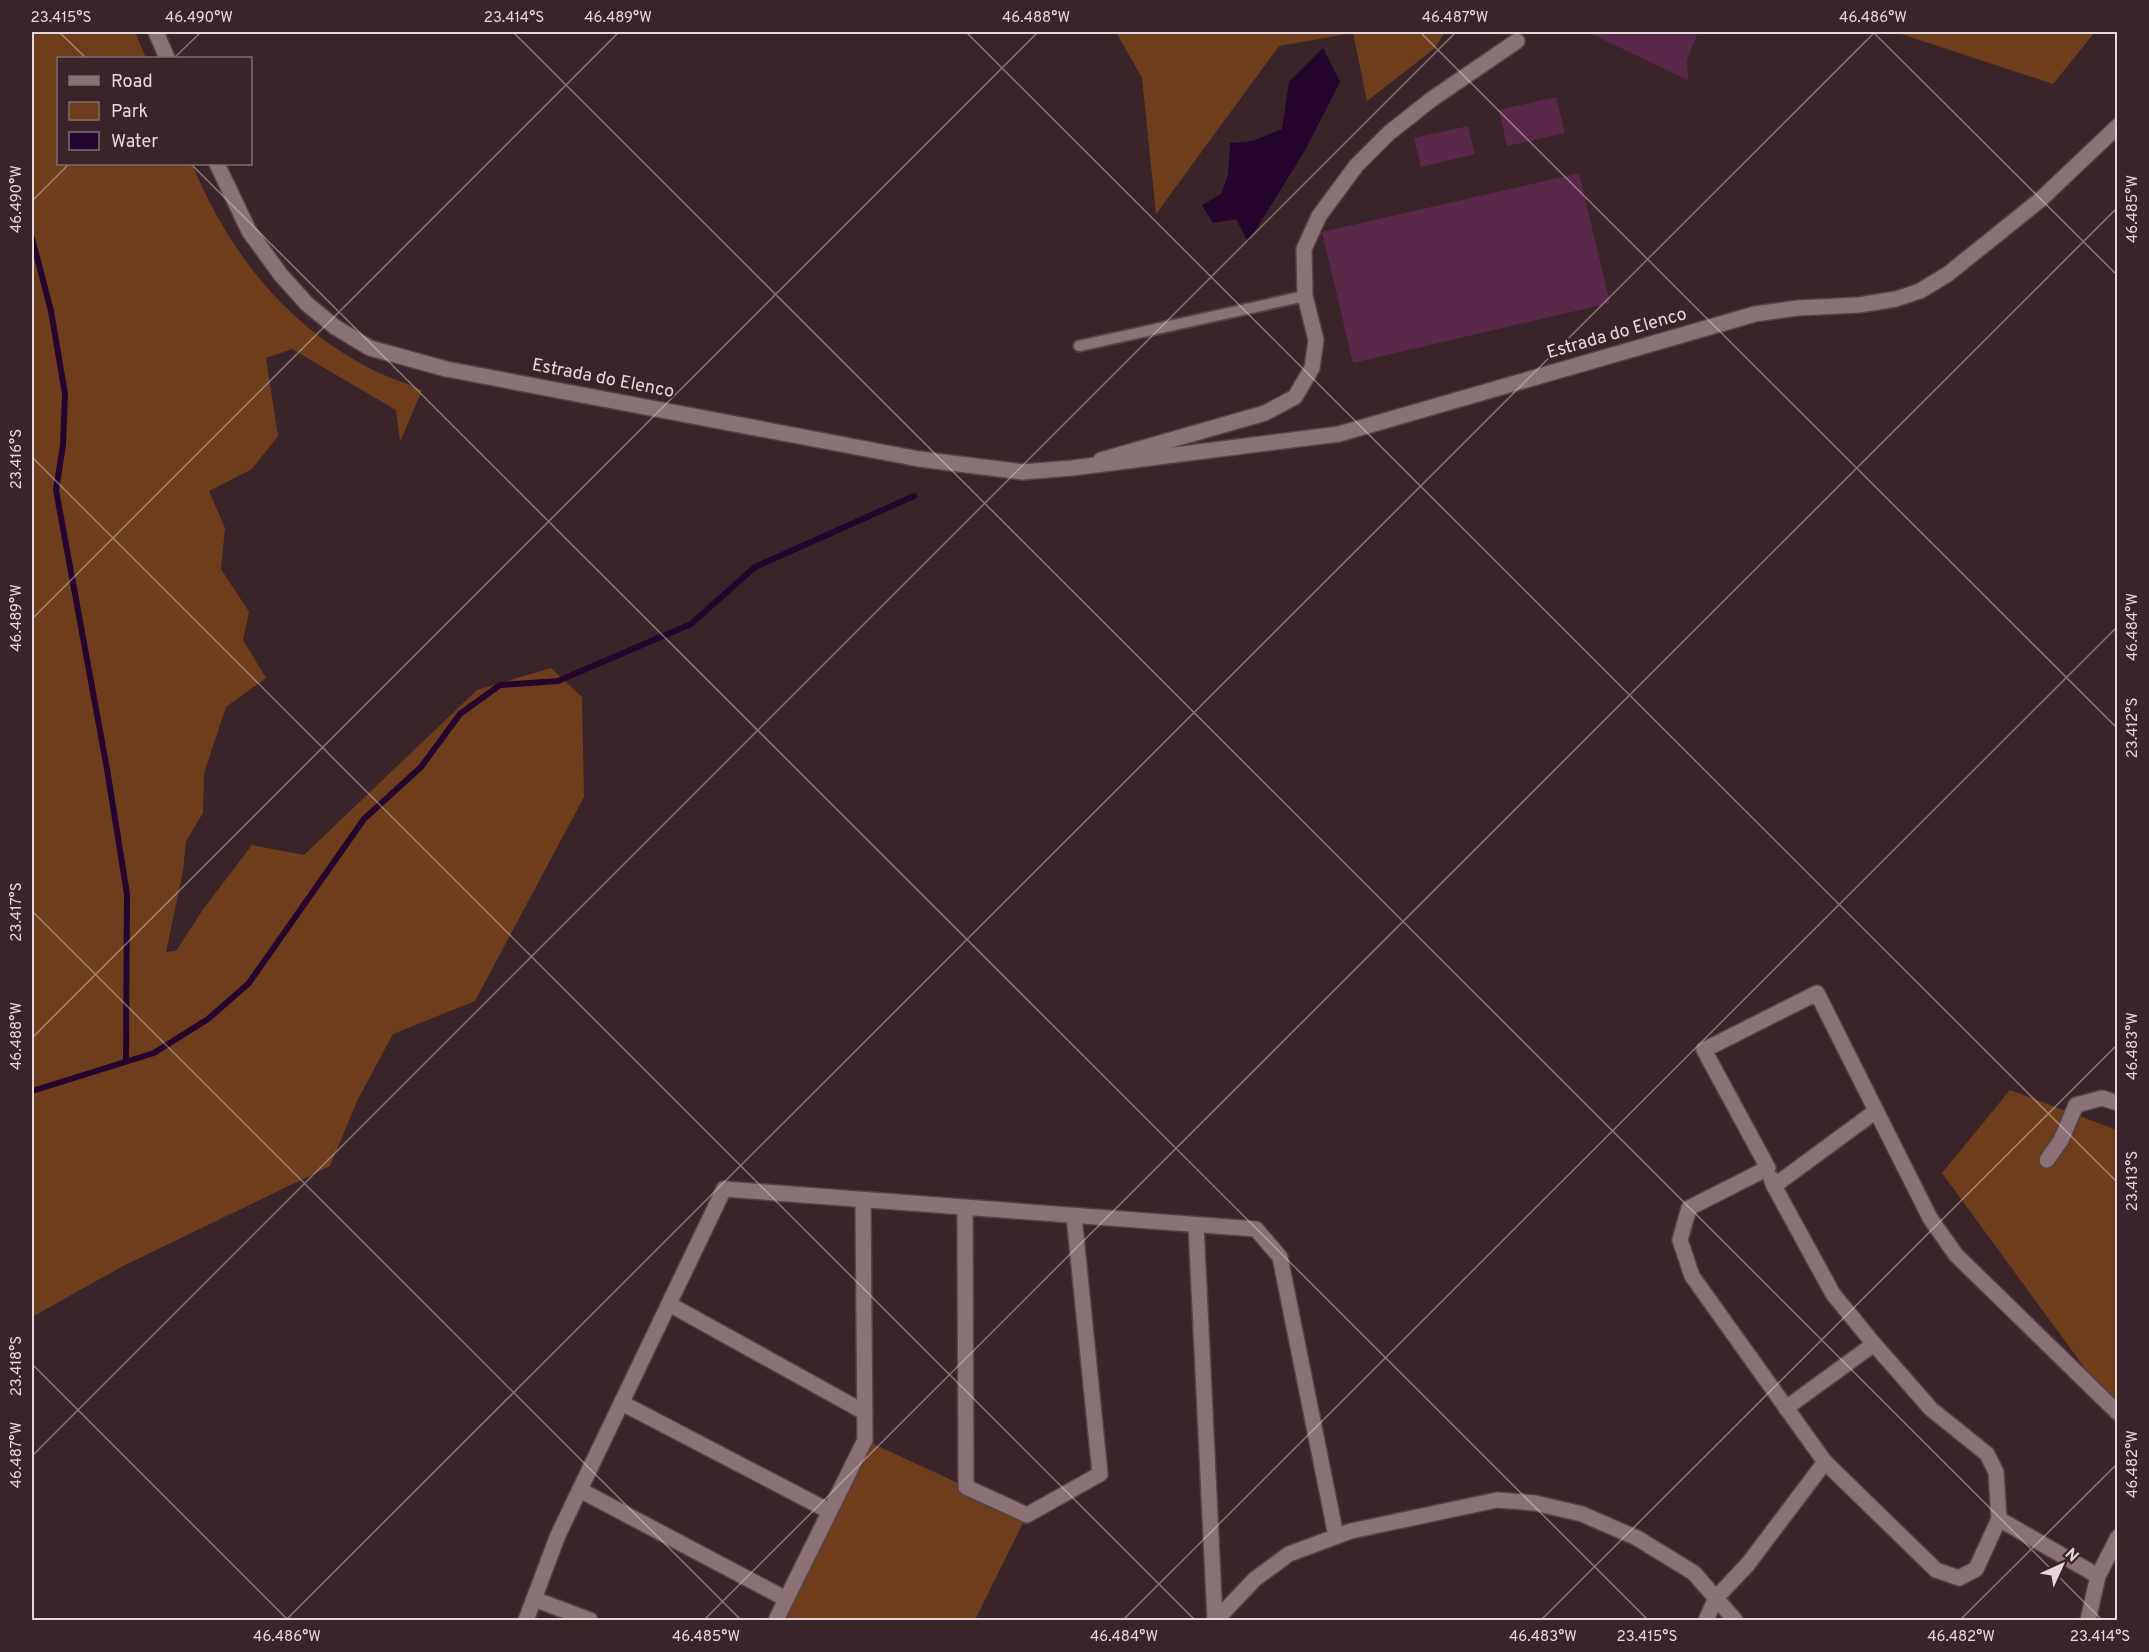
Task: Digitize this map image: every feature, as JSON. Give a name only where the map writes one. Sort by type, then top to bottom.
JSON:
[{"type":"street","points":[[156,32],[167,57]]},
{"type":"street","name":"Estrada do Elenco","points":[[1072,468],[1265,413],[1295,398],[1312,368],[1316,340],[1305,296],[1304,249],[1319,216],[1356,166],[1389,133],[1516,40]]},
{"type":"street","name":"Estrada do Elenco","points":[[217,165],[249,231],[281,275],[307,304],[335,327],[370,348],[446,369],[919,459],[1023,472],[1072,468],[1339,434],[1755,314],[1798,308],[1859,305],[1896,299],[1920,291],[1948,274],[2040,200],[2118,126]]},
{"type":"street","points":[[1768,1168],[1689,1208],[1680,1240],[1692,1276],[1825,1462],[1936,1570],[1959,1578],[1976,1569],[1998,1519],[1996,1472],[1987,1454],[1931,1409],[1833,1294],[1774,1186],[1768,1168],[1704,1050],[1817,993],[1930,1218],[1956,1255],[2118,1413]]},
{"type":"street","points":[[2047,1160],[2061,1140],[2076,1105],[2102,1098],[2118,1103]]},
{"type":"street","points":[[1774,1186],[1876,1112]]},
{"type":"street","points":[[526,1620],[558,1534],[724,1189],[1256,1230],[1280,1257],[1336,1536]]},
{"type":"street","points":[[776,1620],[865,1440],[863,1200]]},
{"type":"street","points":[[965,1208],[966,1487],[1027,1515],[1100,1474],[1074,1216]]},
{"type":"street","points":[[1196,1225],[1216,1620]]},
{"type":"street","points":[[669,1304],[864,1412]]},
{"type":"street","points":[[1786,1408],[1874,1344]]},
{"type":"street","points":[[622,1402],[830,1512]]},
{"type":"street","points":[[1706,1620],[1716,1598],[1748,1564],[1825,1462]]},
{"type":"street","points":[[580,1490],[786,1599]]},
{"type":"street","points":[[1216,1620],[1255,1579],[1289,1554],[1351,1531],[1497,1500],[1535,1503],[1582,1514],[1637,1539],[1694,1573],[1735,1620]]},
{"type":"street","points":[[1998,1519],[2098,1576]]},
{"type":"street","points":[[2088,1620],[2098,1576],[2118,1537]]},
{"type":"street","points":[[534,1599],[590,1620]]},
{"type":"lane","points":[[1079,346],[1305,296]]},
{"type":"green space","points":[[32,32],[135,32],[146,57],[57,57],[57,165],[192,165],[224,228],[243,257],[288,310],[314,333],[343,353],[375,371],[422,390],[400,442],[396,410],[292,349],[266,358],[278,436],[252,469],[209,491],[225,528],[221,569],[249,612],[243,640],[266,678],[226,707],[204,773],[203,813],[186,841],[183,871],[166,952],[176,951],[204,908],[252,845],[304,855],[477,690],[551,668],[582,697],[584,797],[475,1001],[393,1034],[358,1099],[330,1166],[123,1266],[32,1317]]},
{"type":"green space","points":[[1116,32],[1445,32],[1434,49],[1367,101],[1353,33],[1279,46],[1156,214],[1142,78]]},
{"type":"green space","points":[[1895,32],[2095,32],[2053,84]]},
{"type":"green space","points":[[2010,1090],[2117,1130],[2117,1412],[1942,1173]]},
{"type":"green space","points":[[865,1440],[1027,1515],[975,1620],[776,1620]]},
{"type":"water","points":[[1323,48],[1340,82],[1304,152],[1248,242],[1236,219],[1213,223],[1202,205],[1221,194],[1228,175],[1230,143],[1252,141],[1282,129],[1289,82]]},
{"type":"building","points":[[1587,32],[1698,32],[1687,60],[1688,80]]},
{"type":"building","points":[[1556,97],[1565,133],[1507,146],[1499,110]]},
{"type":"building","points":[[1468,126],[1475,154],[1421,167],[1414,138]]},
{"type":"building","points":[[1579,173],[1610,303],[1353,363],[1322,232]]},
{"type":"waterway","points":[[32,238],[51,311],[65,394],[63,445],[56,490],[107,769],[127,894],[126,1061]]},
{"type":"waterway","points":[[32,1091],[154,1053],[208,1019],[249,983],[364,819],[421,767],[460,714],[500,685],[558,681],[691,624],[755,567],[914,496]]}]
